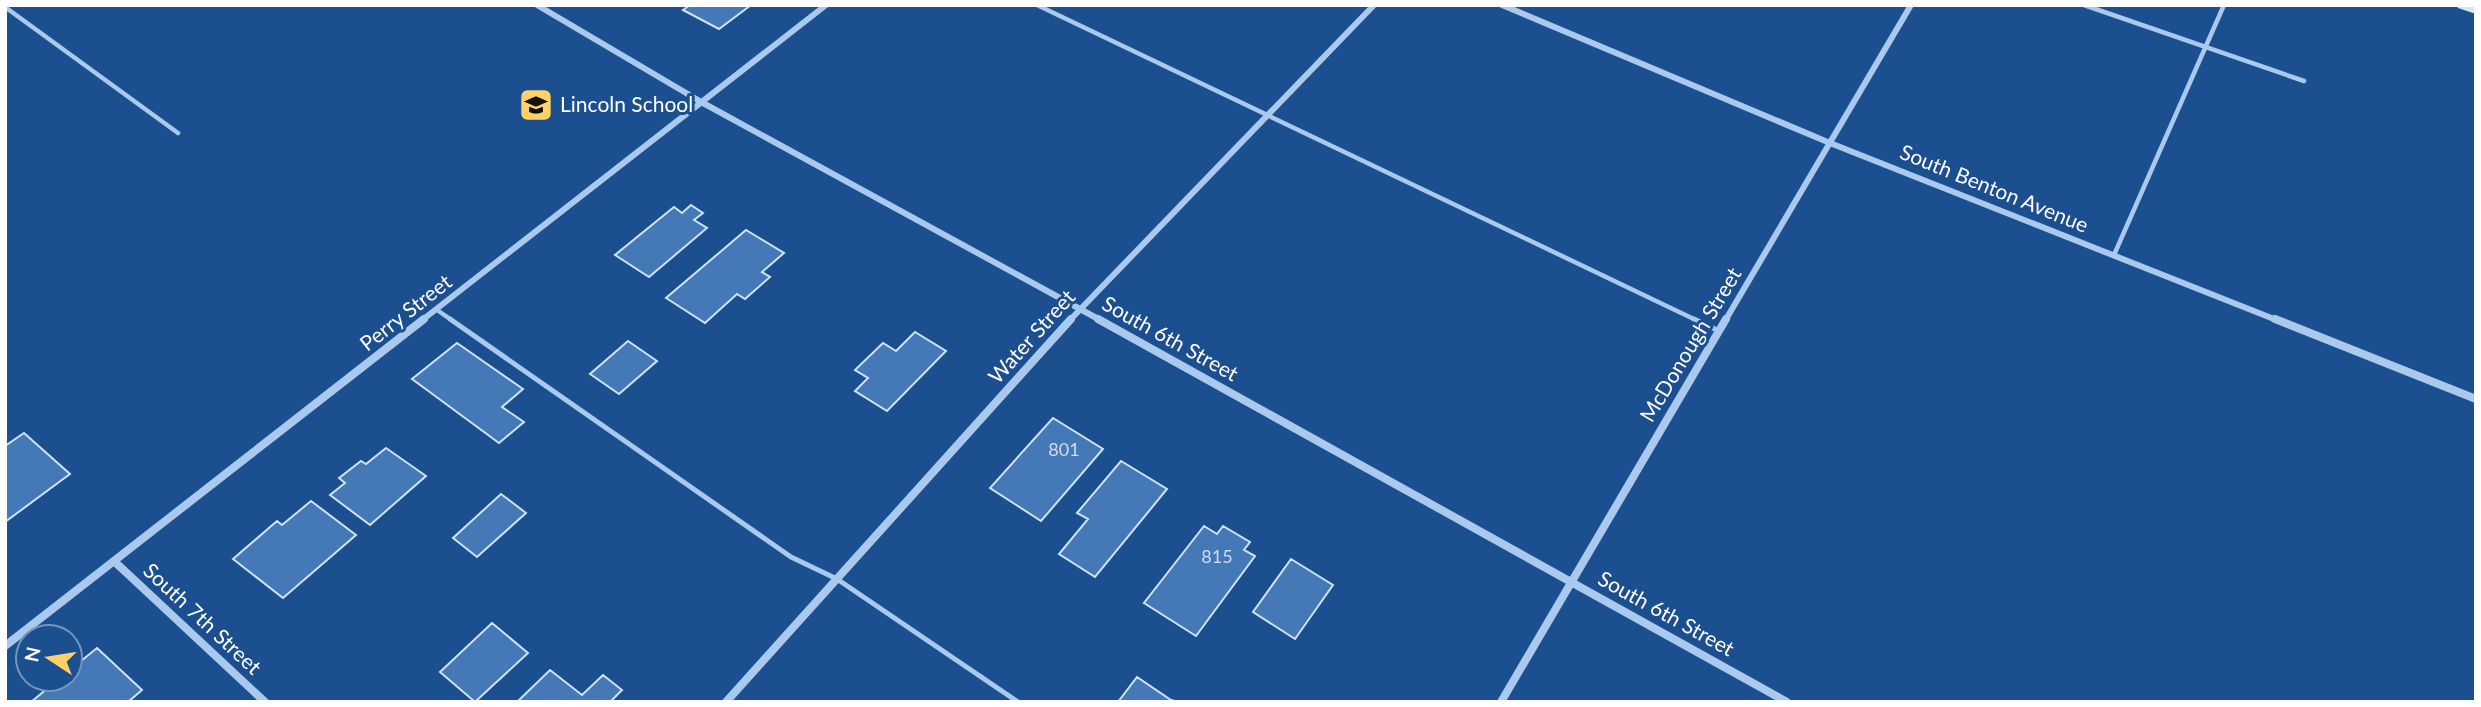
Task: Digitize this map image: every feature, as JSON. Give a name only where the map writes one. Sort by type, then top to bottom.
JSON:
[{"type":"main road","points":[[2462,5],[2476,10]]},
{"type":"street","name":"South 6th Street","points":[[537,5],[703,103],[1787,702]]},
{"type":"street","name":"Perry Street","points":[[5,646],[826,5]]},
{"type":"street","name":"Water Street","points":[[726,702],[1080,309],[1374,5]]},
{"type":"street","name":"South Benton Avenue","points":[[1502,5],[1830,143],[2476,399]]},
{"type":"street","name":"McDonough Street","points":[[1501,702],[1911,5]]},
{"type":"street","name":"South 7th Street","points":[[115,562],[265,702]]},
{"type":"lane","points":[[1037,5],[1719,331]]},
{"type":"lane","points":[[2084,5],[2304,81]]},
{"type":"lane","points":[[2114,256],[2224,5]]},
{"type":"lane","points":[[5,7],[178,133]]},
{"type":"lane","points":[[437,310],[792,557],[837,579],[1018,702]]},
{"type":"building","points":[[690,5],[751,5],[719,29],[683,10]]},
{"type":"building","points":[[691,205],[703,213],[694,220],[707,228],[649,277],[615,255],[674,207],[682,213]]},
{"type":"building","points":[[746,230],[784,253],[762,272],[770,277],[745,299],[737,294],[705,323],[666,298]]},
{"type":"building","points":[[915,332],[946,351],[887,411],[855,391],[868,378],[855,370],[883,343],[896,351]]},
{"type":"building","points":[[628,341],[657,361],[619,394],[590,374]]},
{"type":"building","points":[[457,343],[523,389],[502,407],[524,422],[499,443],[412,379]]},
{"type":"building","points":[[1053,418],[1103,449],[1041,521],[990,488]]},
{"type":"building","points":[[24,433],[70,474],[5,522],[5,446]]},
{"type":"building","points":[[386,448],[426,476],[370,525],[330,495],[345,483],[339,478],[361,461],[366,464]]},
{"type":"building","points":[[1121,461],[1167,489],[1095,577],[1059,554],[1088,519],[1077,513]]},
{"type":"building","points":[[501,494],[526,513],[477,557],[453,538]]},
{"type":"building","points":[[311,501],[356,535],[283,598],[233,559],[277,521],[282,525]]},
{"type":"building","points":[[1204,526],[1217,534],[1223,526],[1250,542],[1244,550],[1255,556],[1196,636],[1144,603]]},
{"type":"building","points":[[1291,559],[1333,585],[1295,639],[1253,612]]},
{"type":"building","points":[[492,623],[528,653],[475,702],[440,672]]},
{"type":"building","points":[[97,648],[142,690],[128,702],[31,702],[42,693],[84,693],[84,659]]},
{"type":"building","points":[[550,670],[582,695],[603,675],[622,690],[610,702],[517,702]]},
{"type":"building","points":[[1137,677],[1171,700],[1179,702],[1118,702]]},
{"type":"place","name":"Lincoln School","points":[[536,105]]}]
